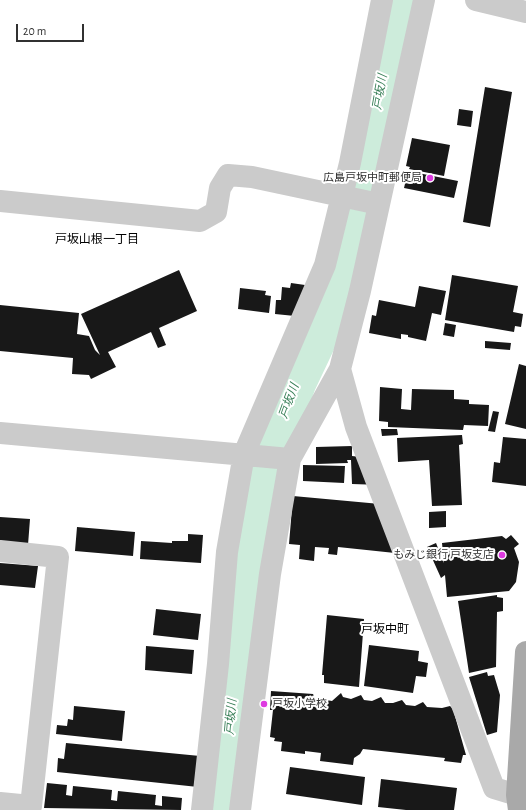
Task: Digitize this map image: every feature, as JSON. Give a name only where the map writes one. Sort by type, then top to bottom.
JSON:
[{"type":"main road","points":[[518,802],[526,652]]},
{"type":"street","points":[[382,0],[361,200],[340,369],[356,427],[494,788],[518,802]]},
{"type":"street","points":[[202,810],[218,664],[227,552],[249,455],[326,265],[361,200],[424,0]]},
{"type":"street","points":[[476,0],[526,12]]},
{"type":"street","points":[[0,201],[200,221],[216,212],[220,188],[228,175],[252,177],[361,200]]},
{"type":"street","points":[[240,810],[284,458],[340,369]]},
{"type":"street","points":[[0,433],[284,458]]},
{"type":"street","points":[[0,551],[58,557],[31,806],[0,803]]},
{"type":"building","points":[[485,87],[512,92],[490,227],[463,222]]},
{"type":"building","points":[[459,109],[473,111],[471,127],[457,125]]},
{"type":"building","points":[[412,138],[450,145],[444,176],[409,169],[410,167],[406,166]]},
{"type":"building","name":"広島戸坂中町郵便局","points":[[408,171],[458,181],[454,198],[404,188]]},
{"type":"building","points":[[179,270],[197,311],[159,328],[166,345],[158,348],[151,332],[108,352],[116,367],[91,379],[89,375],[72,374],[73,358],[0,351],[0,305],[79,313],[77,334],[89,336],[95,350],[100,355],[81,314]]},
{"type":"building","points":[[452,275],[518,286],[513,312],[523,314],[521,327],[515,326],[514,332],[445,320]]},
{"type":"building","points":[[291,283],[305,285],[301,314],[295,316],[275,314],[276,300],[281,300],[282,287],[290,288]]},
{"type":"building","points":[[419,286],[446,291],[441,315],[432,313],[426,341],[401,334],[401,339],[369,333],[372,315],[376,316],[379,300],[415,307]]},
{"type":"building","points":[[240,288],[266,291],[265,295],[271,296],[269,313],[238,309]]},
{"type":"building","points":[[445,323],[456,325],[454,337],[443,335]]},
{"type":"building","points":[[485,341],[511,343],[510,350],[485,348]]},
{"type":"building","points":[[519,364],[526,366],[526,429],[505,424]]},
{"type":"building","points":[[380,387],[402,389],[401,409],[411,410],[412,389],[454,390],[454,399],[469,400],[469,404],[489,405],[488,426],[464,425],[463,430],[388,427],[388,422],[379,421]]},
{"type":"building","points":[[493,411],[499,412],[495,432],[488,431]]},
{"type":"building","points":[[381,429],[397,429],[398,435],[382,436]]},
{"type":"building","points":[[462,435],[463,444],[459,445],[462,505],[432,506],[429,460],[398,462],[397,438]]},
{"type":"building","points":[[503,437],[526,439],[526,486],[492,482],[494,462],[500,463]]},
{"type":"building","points":[[352,446],[352,456],[369,458],[382,485],[352,484],[351,460],[347,460],[348,463],[316,464],[316,447]]},
{"type":"building","points":[[303,465],[345,466],[344,483],[303,481]]},
{"type":"building","points":[[293,496],[391,505],[395,553],[338,547],[337,555],[328,554],[329,548],[315,547],[314,561],[299,559],[300,545],[289,544]]},
{"type":"building","points":[[446,511],[446,527],[429,528],[429,512]]},
{"type":"building","points":[[0,517],[30,519],[28,545],[0,542]]},
{"type":"building","points":[[77,527],[135,532],[133,556],[75,551]]},
{"type":"building","points":[[188,534],[203,535],[201,563],[140,559],[141,541],[172,543],[172,541],[188,541]]},
{"type":"building","points":[[511,535],[519,544],[514,548],[519,562],[516,582],[509,591],[447,597],[445,575],[441,578],[427,547],[436,543],[444,563],[442,543],[502,536],[506,539]]},
{"type":"building","points":[[0,563],[38,566],[35,588],[0,585]]},
{"type":"building","points":[[497,595],[497,597],[503,598],[503,611],[497,612],[496,667],[469,673],[458,601]]},
{"type":"building","points":[[156,609],[201,614],[198,640],[153,635]]},
{"type":"building","points":[[327,615],[364,619],[359,687],[324,683],[324,675],[322,675]]},
{"type":"building","points":[[369,645],[419,651],[418,661],[428,663],[426,677],[416,676],[413,693],[364,686]]},
{"type":"building","points":[[146,646],[194,650],[192,674],[145,670]]},
{"type":"building","points":[[487,672],[488,676],[494,675],[500,695],[497,732],[487,735],[469,677]]},
{"type":"building","points":[[271,691],[313,694],[315,698],[332,701],[341,693],[343,697],[351,699],[361,695],[364,700],[372,701],[381,697],[385,703],[393,703],[402,700],[406,705],[415,706],[423,702],[427,707],[442,708],[450,706],[453,709],[466,755],[463,755],[461,763],[444,761],[445,758],[363,749],[360,754],[354,758],[353,765],[320,761],[321,753],[305,751],[305,754],[281,751],[282,742],[274,741],[275,738],[270,737],[273,710],[270,710]]},
{"type":"building","points":[[74,706],[125,711],[122,741],[56,734],[57,725],[67,726],[68,719],[73,720]]},
{"type":"building","points":[[66,743],[200,756],[198,787],[57,772],[58,758],[64,759]]},
{"type":"building","points":[[290,767],[365,777],[362,805],[286,794]]},
{"type":"building","points":[[381,779],[457,788],[454,810],[406,810],[378,807]]},
{"type":"building","points":[[47,783],[67,785],[66,795],[72,796],[73,786],[112,790],[111,800],[117,801],[118,791],[156,795],[155,805],[162,806],[162,796],[182,798],[181,810],[44,808]]},
{"type":"waterway","name":"戸坂川","points":[[223,810],[242,602],[259,484],[296,382],[340,289],[369,157],[395,0]]},
{"type":"place","name":"広島戸坂中町郵便局","points":[[430,178]]},
{"type":"place","name":"もみじ銀行 戸坂支店","points":[[502,555]]},
{"type":"place","name":"戸坂小学校","points":[[264,704]]},
{"type":"district","name":"戸坂山根一丁目","points":[[97,239]]},
{"type":"district","name":"戸坂中町","points":[[385,629]]}]
